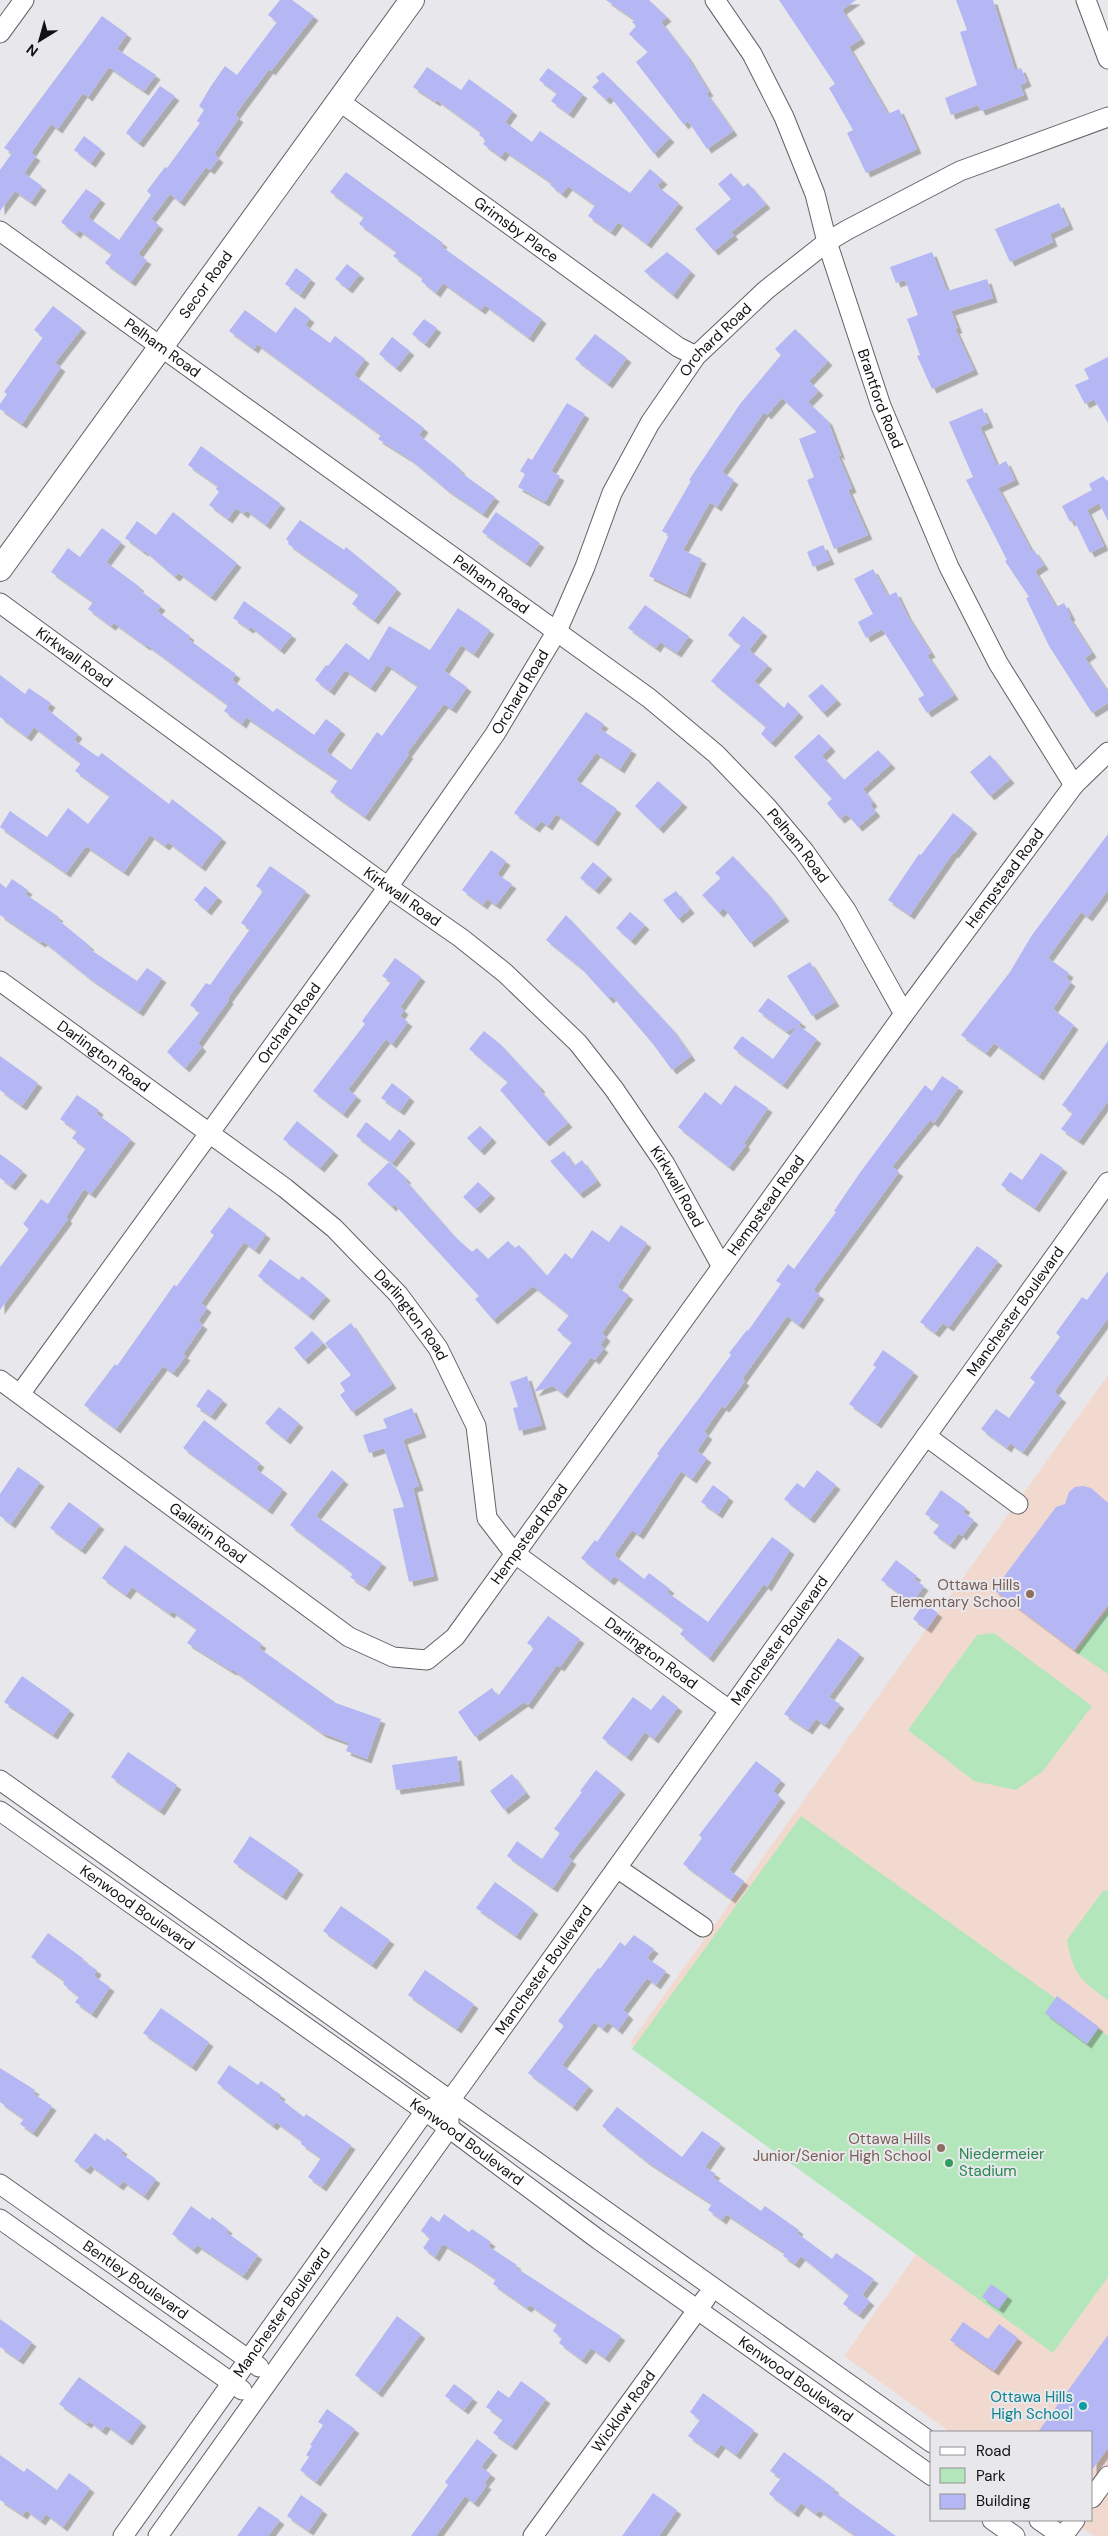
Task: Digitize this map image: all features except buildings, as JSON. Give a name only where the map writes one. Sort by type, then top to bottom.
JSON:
[{"type":"main road","name":"Secor Road","points":[[0,569],[412,0]]},
{"type":"street","points":[[0,33],[24,0]]},
{"type":"street","name":"Brantford Road","points":[[715,0],[752,54],[784,117],[815,194],[827,242],[881,406],[949,567],[998,664],[1074,785]]},
{"type":"street","points":[[1086,0],[1108,59]]},
{"type":"street","name":"Grimsby Place","points":[[339,100],[678,347],[696,356]]},
{"type":"street","name":"Orchard Road","points":[[20,1394],[388,887],[496,734],[557,631],[585,567],[612,493],[650,423],[696,356],[766,290],[827,242],[960,171],[1108,117]]},
{"type":"street","name":"Pelham Road","points":[[0,231],[649,698],[716,754],[767,807],[804,851],[846,910],[904,1014]]},
{"type":"street","name":"Kirkwall Road","points":[[0,603],[388,887],[461,938],[505,973],[578,1043],[614,1089],[665,1164],[722,1267]]},
{"type":"street","name":"Hempstead Road","points":[[427,1660],[455,1637],[904,1014],[1074,785],[1108,752]]},
{"type":"street","name":"Darlington Road","points":[[0,981],[285,1188],[334,1228],[398,1294],[438,1348],[476,1426],[487,1518],[514,1553],[729,1710]]},
{"type":"street","name":"Manchester Boulevard","points":[[450,2100],[1107,1184]]},
{"type":"street","name":"Gallatin Road","points":[[0,1380],[349,1637],[393,1657],[427,1660]]},
{"type":"street","points":[[926,1436],[1018,1504]]},
{"type":"street","name":"Kenwood Boulevard","points":[[0,1780],[930,2442]]},
{"type":"street","name":"Kenwood Boulevard","points":[[0,1811],[449,2128],[600,2240],[930,2475]]},
{"type":"street","points":[[617,1868],[703,1927]]},
{"type":"street","points":[[425,2111],[450,2100],[449,2128]]},
{"type":"street","name":"Manchester Boulevard","points":[[124,2536],[425,2111]]},
{"type":"street","name":"Manchester Boulevard","points":[[158,2536],[449,2128]]},
{"type":"street","name":"Bentley Boulevard","points":[[0,2184],[272,2377]]},
{"type":"street","name":"Bentley Boulevard","points":[[0,2219],[255,2400]]},
{"type":"street","name":"Wicklow Road","points":[[533,2536],[713,2287]]},
{"type":"street","points":[[1093,2497],[1108,2476]]},
{"type":"street","points":[[993,2521],[1015,2536]]},
{"type":"street","points":[[1040,2521],[1062,2536],[1074,2521]]},
{"type":"shaded area","name":"Ottawa Hills Junior/Senior High School","points":[[1108,1375],[1108,2536],[1094,2536],[1072,2521],[1093,2521],[1093,2431],[949,2431],[844,2356],[918,2252],[630,2043]]},
{"type":"green space","points":[[1108,1609],[1108,1674],[1076,1652]]},
{"type":"green space","points":[[994,1633],[1092,1706],[1043,1771],[1016,1790],[974,1781],[908,1730],[977,1635]]},
{"type":"green space","name":"Niedermeier Stadium","points":[[801,1816],[1108,2036],[1108,2277],[1053,2353],[632,2049]]},
{"type":"green space","points":[[1108,1890],[1108,2000],[1079,1975],[1072,1961],[1067,1940],[1102,1892]]},
{"type":"place","name":"Ottawa Hills Elementary School","points":[[1030,1594]]},
{"type":"place","name":"Ottawa Hills Junior/Senior High School","points":[[941,2148]]},
{"type":"place","name":"Niedermeier Stadium","points":[[949,2163]]},
{"type":"place","name":"Ottawa Hills High School","points":[[1083,2406]]}]
